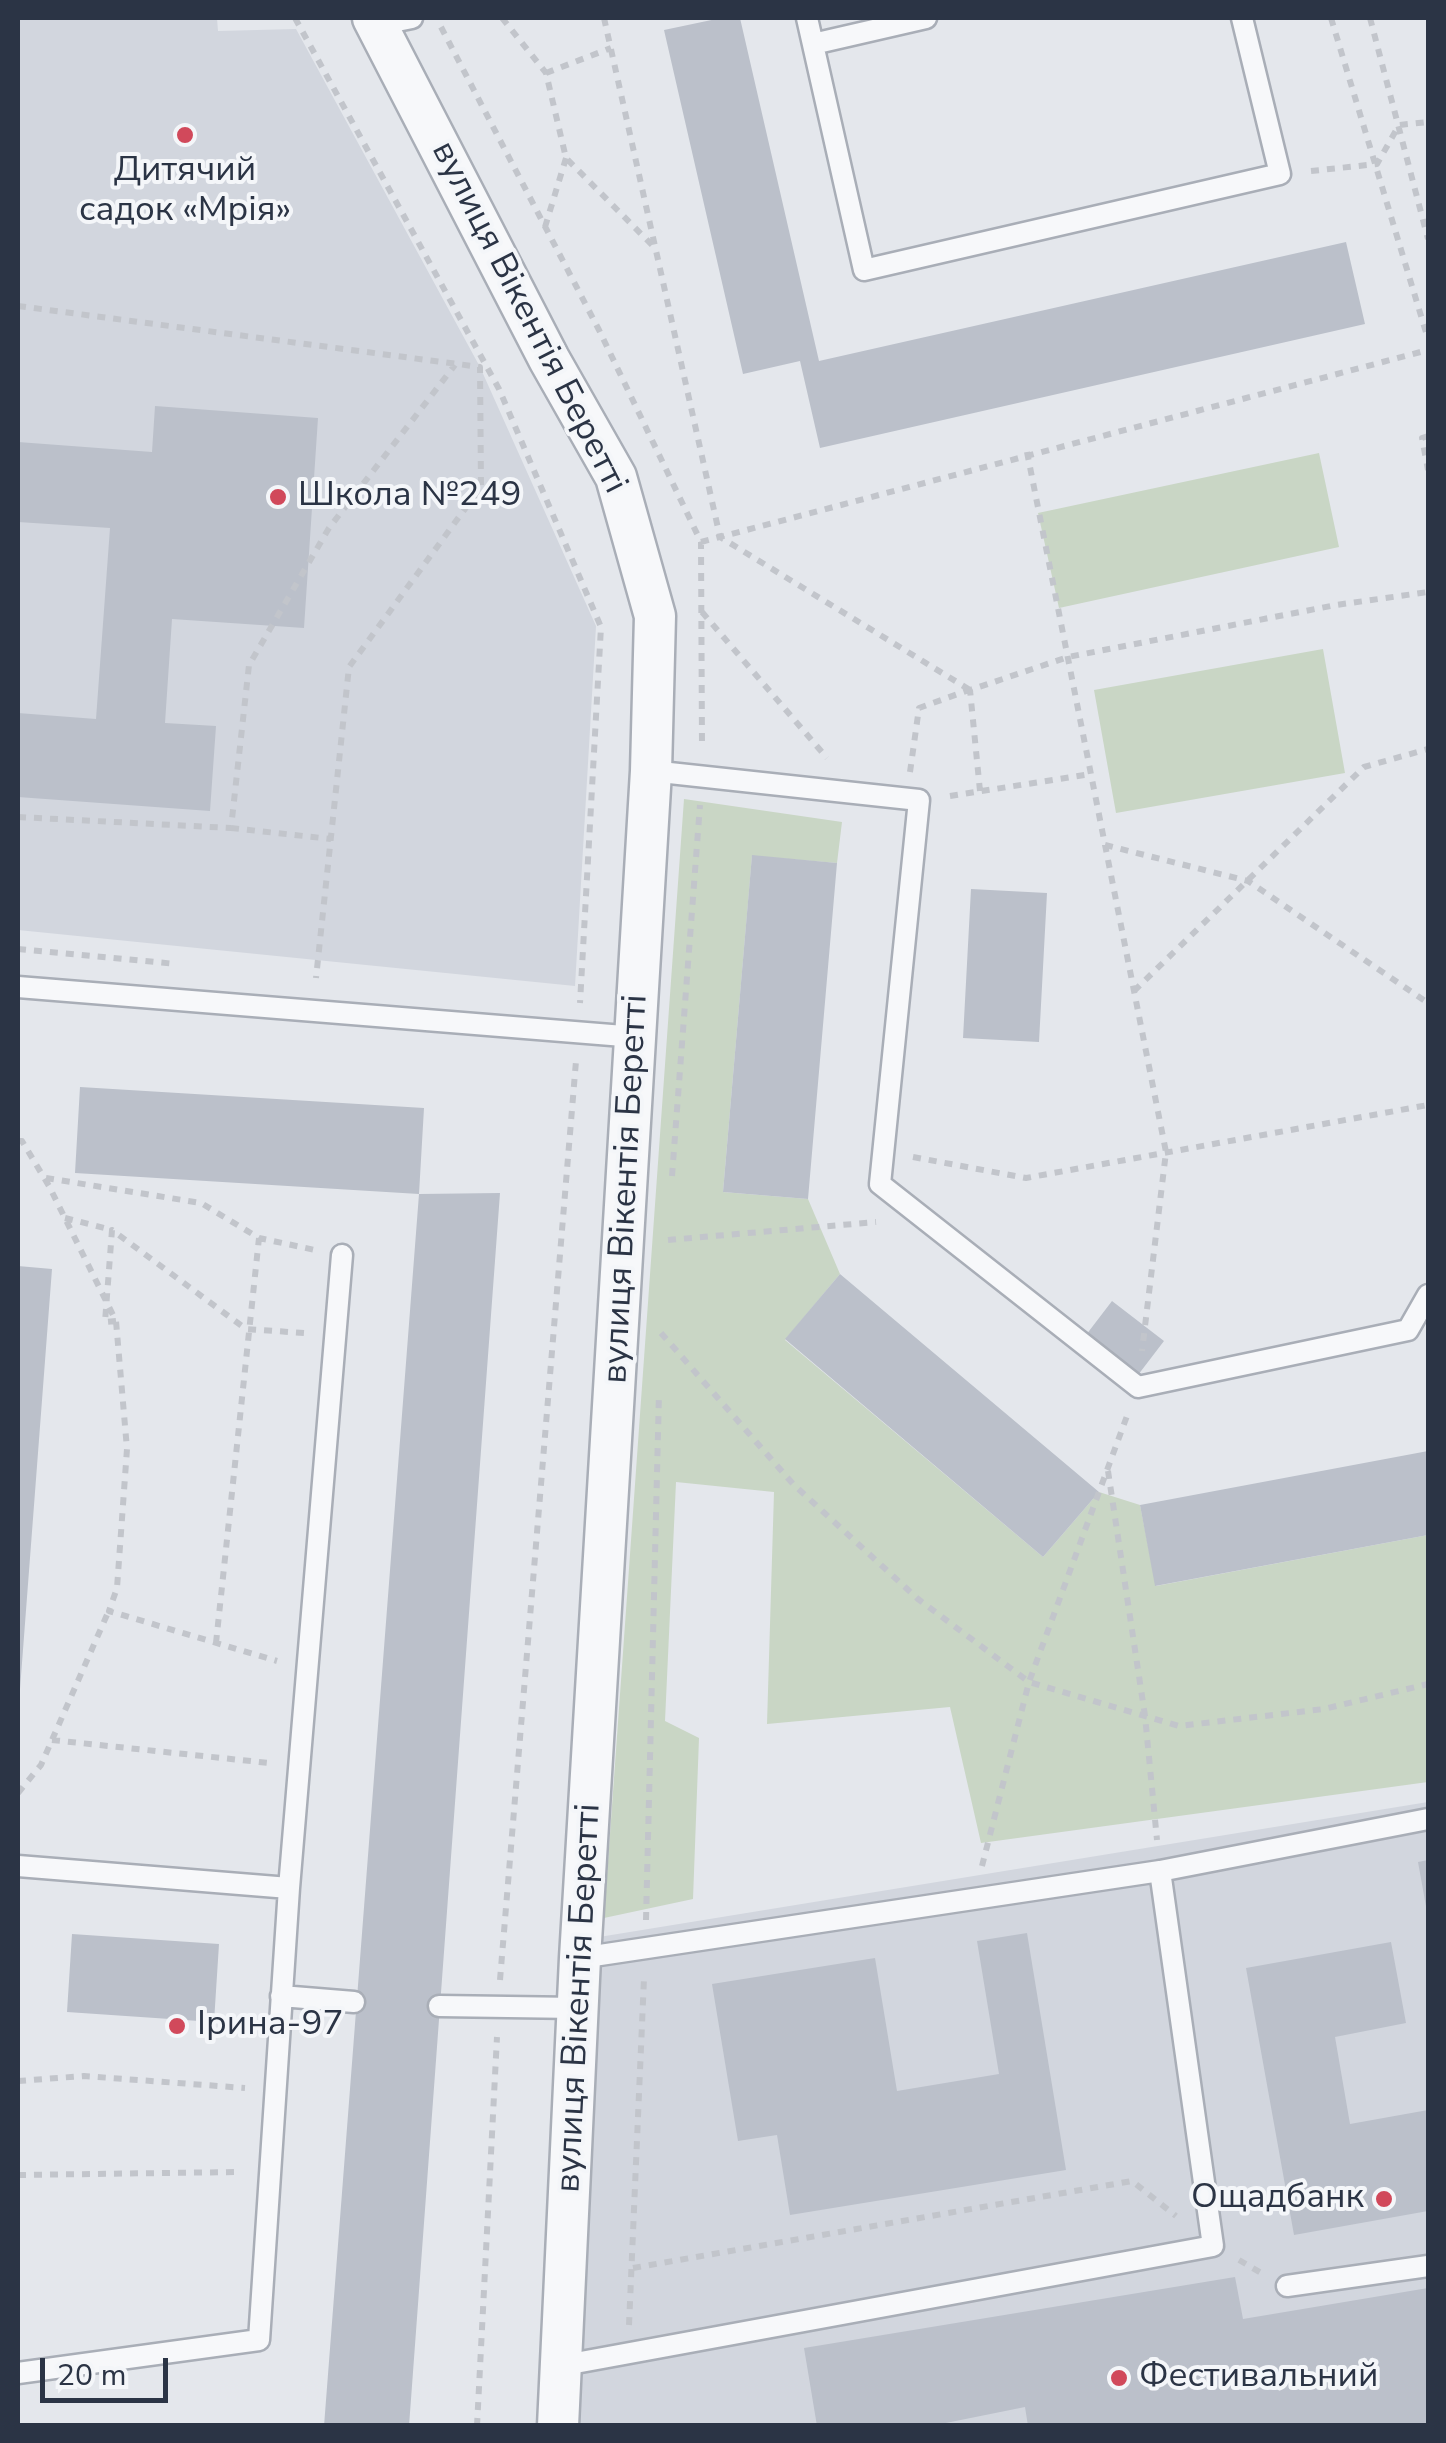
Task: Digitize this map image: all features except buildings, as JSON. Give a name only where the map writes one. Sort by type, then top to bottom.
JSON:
[{"type":"street","name":"вулиця Вікентія Беретті","points":[[388,20],[550,360],[616,477],[655,616],[651,771],[577,2008],[558,2426]]},
{"type":"lane","points":[[806,18],[864,270],[1280,174],[1242,18]]},
{"type":"lane","points":[[812,44],[926,18]]},
{"type":"lane","points":[[651,771],[913,800],[880,1184],[1138,1386],[1408,1330],[1428,1295]]},
{"type":"lane","points":[[18,987],[636,1037]]},
{"type":"lane","points":[[18,2373],[259,2340],[289,1888],[342,1256]]},
{"type":"lane","points":[[580,1958],[1160,1871],[1428,1819]]},
{"type":"lane","points":[[18,1866],[289,1888]]},
{"type":"lane","points":[[559,2366],[1213,2246],[1160,1871]]},
{"type":"lane","points":[[282,1996],[354,2002]]},
{"type":"lane","points":[[439,2006],[577,2008]]},
{"type":"lane","points":[[1287,2286],[1428,2266]]},
{"type":"path","points":[[295,18],[499,390],[601,628],[578,1032],[498,2005],[476,2426]]},
{"type":"path","points":[[502,18],[546,73],[566,158],[545,227]]},
{"type":"path","points":[[604,18],[720,536],[970,690]]},
{"type":"path","points":[[1331,18],[1428,339]]},
{"type":"path","points":[[1370,18],[1428,239]]},
{"type":"path","points":[[546,73],[611,48]]},
{"type":"path","points":[[1398,124],[1428,122]]},
{"type":"path","points":[[1377,164],[1398,124]]},
{"type":"path","points":[[566,158],[656,249]]},
{"type":"path","points":[[1280,174],[1377,164]]},
{"type":"path","points":[[18,306],[480,367],[481,486],[349,667],[316,978]]},
{"type":"path","points":[[701,542],[1027,452],[1428,350]]},
{"type":"path","points":[[231,828],[249,665],[330,528],[455,364]]},
{"type":"path","points":[[1428,436],[1422,438],[1428,470]]},
{"type":"path","points":[[974,1898],[1029,1682],[1138,1386],[1166,1152],[1027,452]]},
{"type":"path","points":[[1091,774],[913,800],[918,708],[1068,657],[1336,605],[1428,592]]},
{"type":"path","points":[[701,611],[857,794]]},
{"type":"path","points":[[970,690],[980,791]]},
{"type":"path","points":[[1134,991],[1364,768],[1428,749]]},
{"type":"path","points":[[18,817],[231,828],[331,839]]},
{"type":"path","points":[[1105,845],[1248,881],[1428,1003]]},
{"type":"path","points":[[884,1152],[1026,1178],[1428,1106]]},
{"type":"path","points":[[18,1793],[41,1766],[117,1588],[127,1449],[116,1321],[44,1178],[19,1139]]},
{"type":"path","points":[[44,1178],[201,1203],[259,1238],[342,1256]]},
{"type":"path","points":[[64,1218],[112,1230],[246,1329],[335,1335]]},
{"type":"path","points":[[668,1240],[923,1218]]},
{"type":"path","points":[[112,1230],[106,1322],[116,1321]]},
{"type":"path","points":[[216,1643],[246,1329],[259,1238]]},
{"type":"path","points":[[661,1334],[793,1484],[918,1598],[1029,1682],[1178,1726],[1324,1709],[1428,1684]]},
{"type":"path","points":[[1108,1468],[1145,1716],[1160,1871]]},
{"type":"path","points":[[112,1602],[108,1611],[307,1670]]},
{"type":"path","points":[[52,1740],[299,1766]]},
{"type":"path","points":[[18,2081],[84,2076],[275,2090]]},
{"type":"path","points":[[18,2175],[270,2171]]},
{"type":"path","points":[[632,2268],[1132,2180],[1213,2246],[1287,2286]]},
{"type":"shaded area","name":"Школа №249","points":[[18,18],[217,18],[218,31],[296,29],[480,367],[596,626],[575,986],[18,930]]},
{"type":"shaded area","points":[[1428,1802],[1428,2425],[571,2426],[593,1938]]},
{"type":"green space","points":[[1319,453],[1339,547],[1059,608],[1038,513]]},
{"type":"green space","points":[[1323,649],[1345,773],[1116,813],[1094,690]]},
{"type":"green space","points":[[684,799],[842,822],[837,863],[752,856],[723,1192],[808,1199],[840,1274],[785,1340],[1043,1557],[1099,1492],[1140,1505],[1156,1586],[1428,1535],[1428,1782],[981,1843],[950,1707],[767,1724],[774,1492],[676,1482],[665,1721],[699,1738],[693,1899],[604,1918]]},
{"type":"place","name":"Дитячий садок «Мрія»","points":[[185,135]]},
{"type":"place","name":"Школа №249","points":[[278,497]]},
{"type":"place","name":"Ірина-97","points":[[177,2026]]},
{"type":"place","name":"Ощадбанк","points":[[1384,2199]]},
{"type":"place","name":"Фестивальний","points":[[1119,2378]]}]
